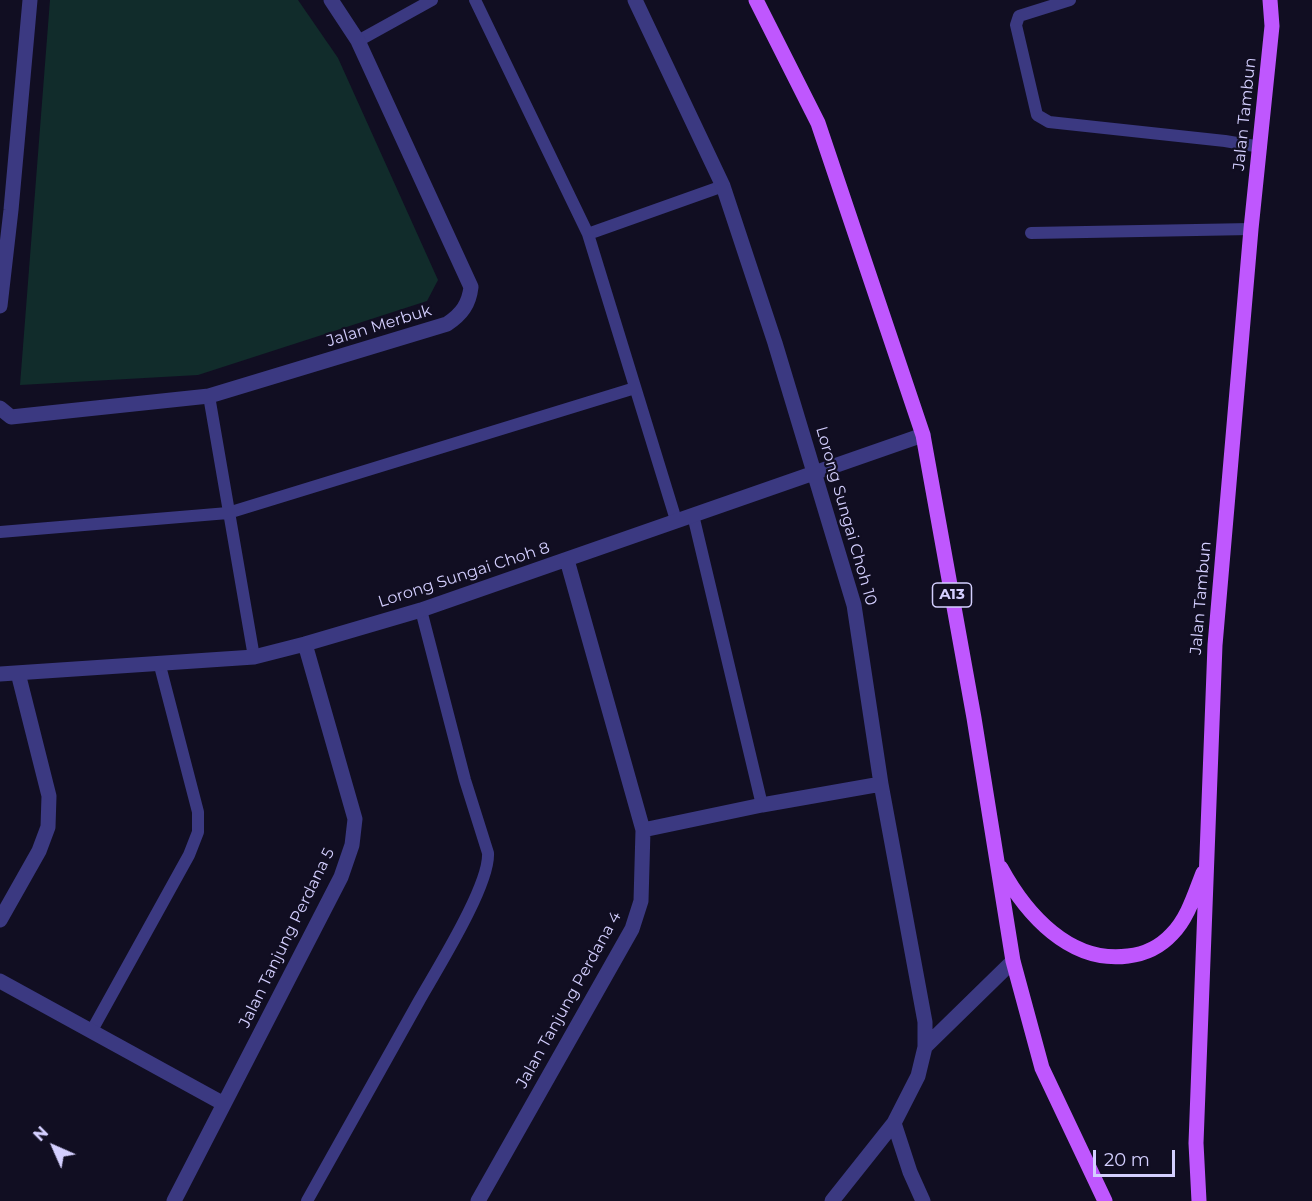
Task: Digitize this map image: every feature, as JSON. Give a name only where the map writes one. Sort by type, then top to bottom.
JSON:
[{"type":"main road","name":"A13","points":[[756,0],[818,123],[923,435],[974,718],[1013,961],[1042,1068],[1105,1201]]},
{"type":"main road","name":"Jalan Tambun","points":[[1199,1201],[1196,1143],[1215,645],[1251,229],[1272,26],[1270,0]]},
{"type":"main road","points":[[996,860],[1020,899],[1039,922],[1067,943],[1095,956],[1120,957],[1138,955],[1158,948],[1173,933],[1183,920],[1207,865]]},
{"type":"street","points":[[0,306],[6,210],[30,0]]},
{"type":"street","name":"Jalan Merbuk","points":[[0,408],[11,417],[208,396],[447,324],[464,310],[471,286],[358,41],[331,0]]},
{"type":"street","name":"Lorong Sungai Choh 10","points":[[635,0],[723,186],[776,343],[854,605],[881,784],[925,1022],[925,1047],[918,1076],[894,1123],[832,1201]]},
{"type":"street","name":"Lorong Sungai Choh 8","points":[[0,674],[254,657],[305,644],[421,610],[923,435]]},
{"type":"street","name":"Jalan Tanjung Perdana 4","points":[[478,1201],[632,929],[640,901],[643,830],[567,560]]},
{"type":"street","name":"Jalan Tanjung Perdana 5","points":[[176,1200],[341,877],[352,844],[355,819],[305,644]]},
{"type":"street","points":[[0,920],[39,851],[48,827],[49,796],[18,673]]},
{"type":"street","points":[[643,830],[762,805],[881,784]]},
{"type":"street","points":[[925,1047],[1013,961]]},
{"type":"street","points":[[0,981],[224,1104]]},
{"type":"street","points":[[894,1123],[910,1172],[923,1201]]},
{"type":"lane","points":[[358,41],[432,0]]},
{"type":"lane","points":[[475,0],[588,234],[676,520]]},
{"type":"lane","points":[[1070,0],[1019,16],[1016,20],[1037,115],[1042,119],[1049,122],[1261,147]]},
{"type":"lane","points":[[588,234],[723,186]]},
{"type":"lane","points":[[1031,233],[1251,229]]},
{"type":"lane","points":[[0,532],[228,513],[635,388]]},
{"type":"lane","points":[[208,396],[254,657]]},
{"type":"lane","points":[[693,515],[762,805]]},
{"type":"lane","points":[[307,1201],[461,926],[489,862],[465,780],[421,610]]},
{"type":"lane","points":[[92,1032],[189,855],[198,832],[198,812],[159,662]]},
{"type":"green space","points":[[50,0],[298,0],[338,58],[438,280],[427,301],[198,375],[20,385]]}]
